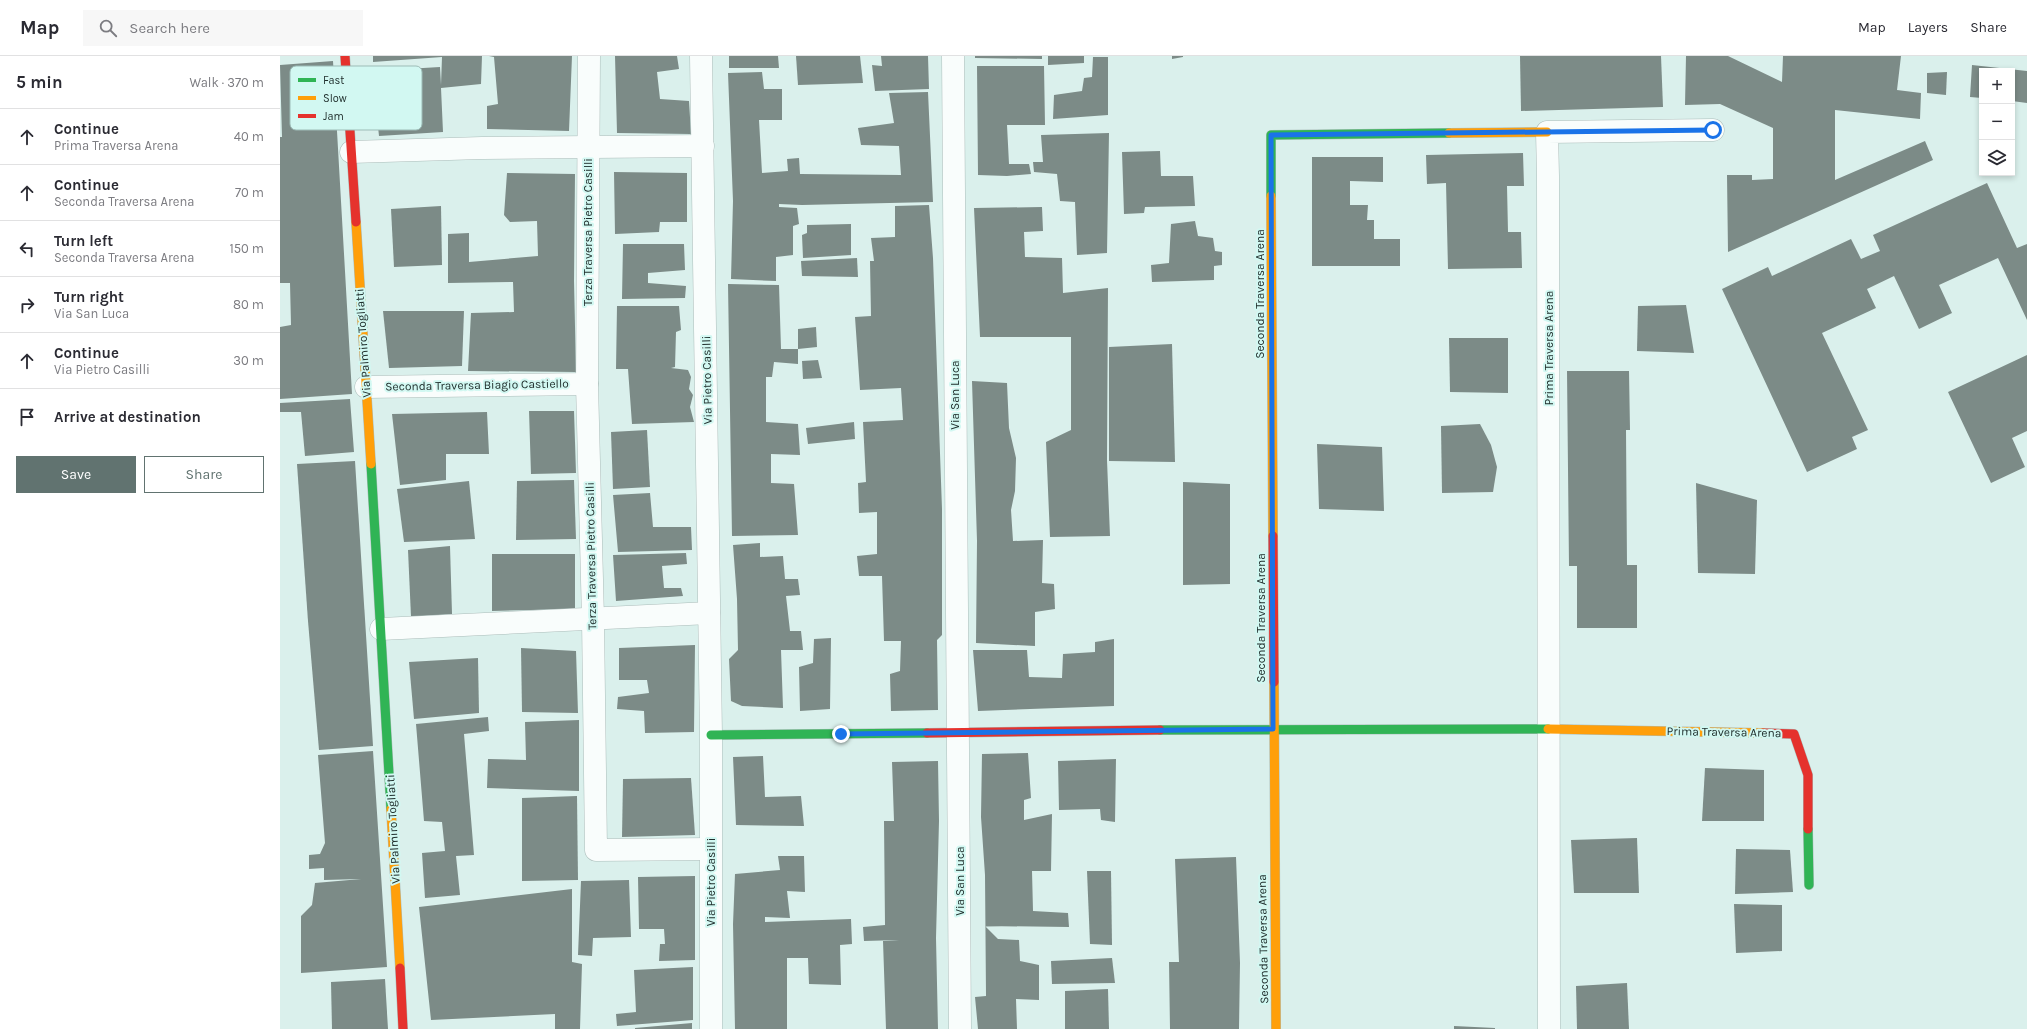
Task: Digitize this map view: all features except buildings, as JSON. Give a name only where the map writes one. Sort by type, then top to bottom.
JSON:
[{"type":"street","name":"Via Palmiro Togliatti","points":[[345,56],[346,66]]},
{"type":"street","name":"Terza Traversa Pietro Casilli","points":[[589,56],[587,384],[593,619],[596,850],[710,849]]},
{"type":"street","name":"Via Pietro Casilli","points":[[701,56],[711,735],[711,1029]]},
{"type":"street","name":"Via San Luca","points":[[953,56],[960,1029]]},
{"type":"street","name":"Via Palmiro Togliatti","points":[[350,130],[381,629],[403,1029]]},
{"type":"street","points":[[1547,132],[1713,130]]},
{"type":"street","name":"Seconda Traversa Arena","points":[[1276,1029],[1273,729],[1271,135],[1547,132]]},
{"type":"street","name":"Prima Traversa Arena","points":[[1547,132],[1549,1029]]},
{"type":"street","points":[[588,147],[703,146]]},
{"type":"street","name":"Terza Traversa Pietro Casilli","points":[[351,152],[588,147]]},
{"type":"street","name":"Seconda Traversa Biagio Castiello","points":[[366,387],[587,384]]},
{"type":"street","points":[[381,629],[709,613]]},
{"type":"street","points":[[711,735],[1273,729],[1549,729]]},
{"type":"street","name":"Prima Traversa Arena","points":[[1549,729],[1794,734],[1808,775],[1809,884]]},
{"type":"traffic: fast","points":[[1271,196],[1271,135],[1449,133]]},
{"type":"traffic: fast","points":[[371,464],[391,809]]},
{"type":"traffic: fast","points":[[1160,730],[1548,729]]},
{"type":"traffic: fast","points":[[711,735],[927,733]]},
{"type":"traffic: fast","points":[[1808,829],[1809,885]]},
{"type":"traffic: slow","points":[[1449,133],[1547,132]]},
{"type":"traffic: slow","points":[[1271,196],[1273,536]]},
{"type":"traffic: slow","points":[[356,222],[371,464]]},
{"type":"traffic: slow","points":[[1274,682],[1276,1029]]},
{"type":"traffic: slow","points":[[1548,729],[1763,733]]},
{"type":"traffic: slow","points":[[391,809],[400,968]]},
{"type":"traffic: jam","points":[[345,56],[346,66]]},
{"type":"traffic: jam","points":[[350,130],[356,222]]},
{"type":"traffic: jam","points":[[1273,536],[1274,682]]},
{"type":"traffic: jam","points":[[927,733],[1160,730]]},
{"type":"traffic: jam","points":[[1763,733],[1794,734],[1808,775],[1808,829]]},
{"type":"traffic: jam","points":[[400,968],[403,1029]]},
{"type":"route","points":[[841,734],[1273,729],[1271,135],[1713,130]]}]
